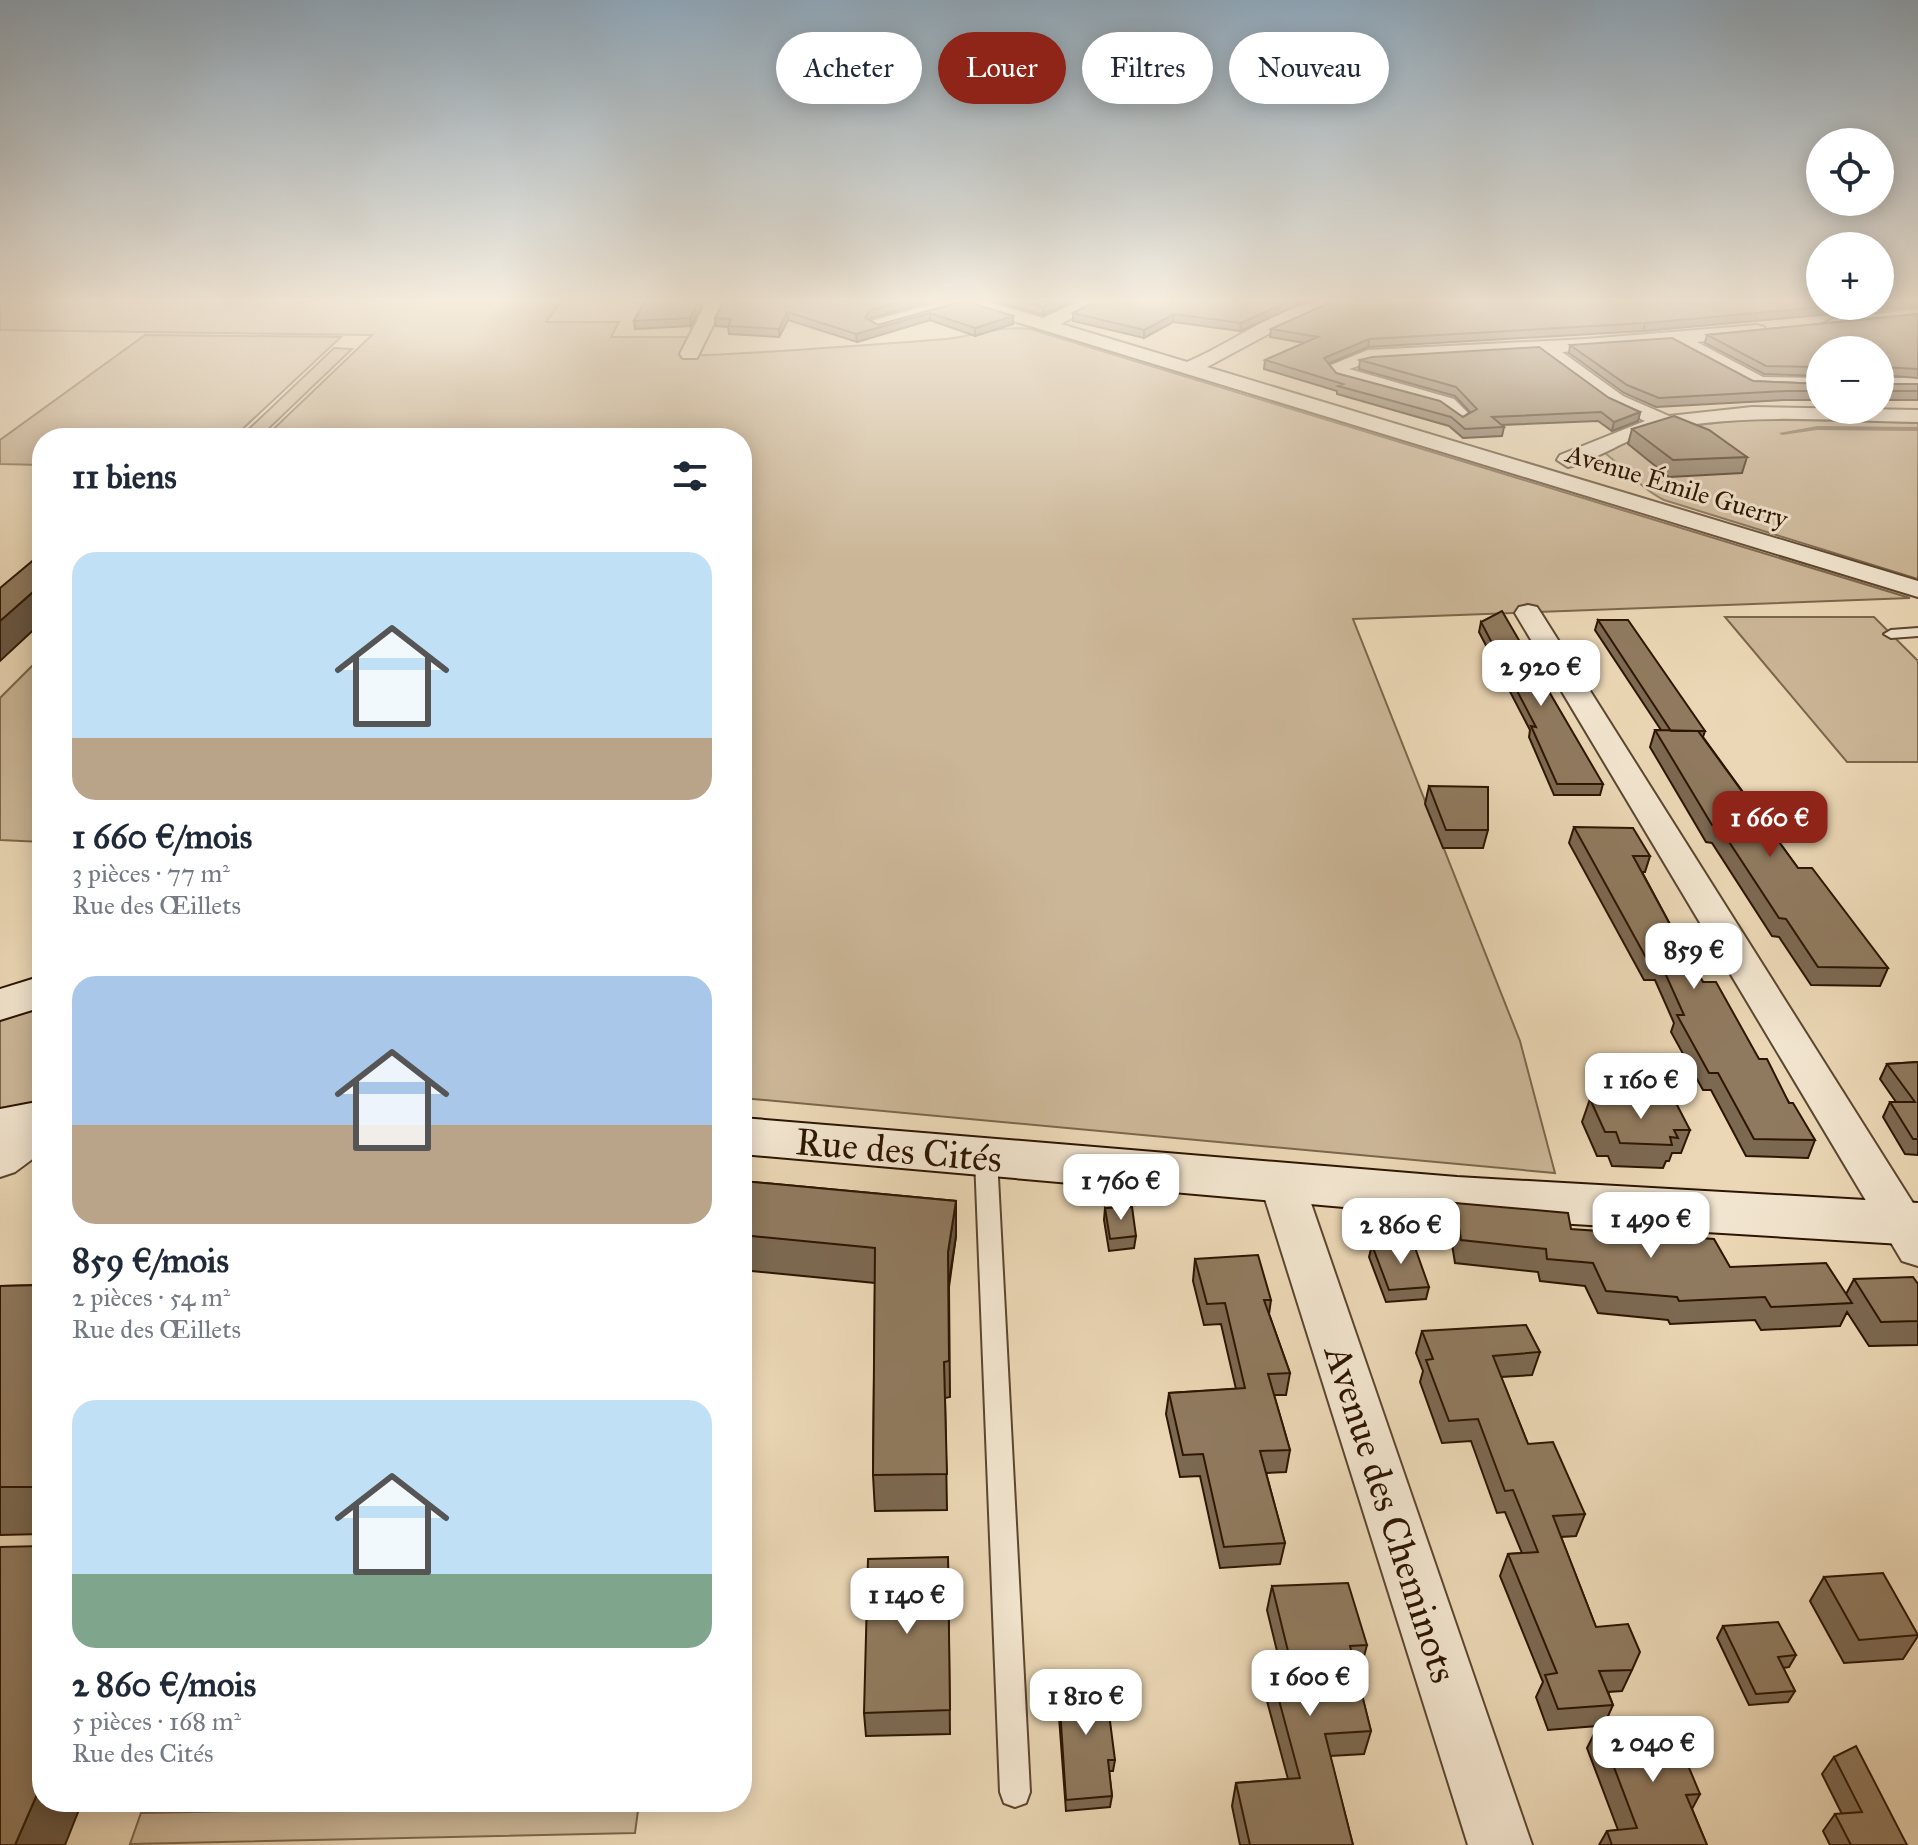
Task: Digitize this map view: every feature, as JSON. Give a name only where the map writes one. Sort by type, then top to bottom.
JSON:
[{"type":"street","name":"Avenue Émile Guerry","points":[[1246,385],[1918,589]]},
{"type":"street","points":[[1381,385],[1447,403],[1462,417]]},
{"type":"street","points":[[1595,385],[1616,400],[1667,423]]},
{"type":"street","points":[[1568,460],[1639,429],[1667,423],[1754,415],[1918,416]]},
{"type":"street","points":[[1486,457],[1524,453],[1568,460],[1599,473],[1603,482],[1596,491]]},
{"type":"street","points":[[1528,613],[1912,1232]]},
{"type":"street","points":[[0,1127],[32,1121]]},
{"type":"street","name":"Rue des Cités","points":[[752,1137],[1282,1183],[1912,1232]]},
{"type":"street","points":[[0,1161],[32,1138]]},
{"type":"street","name":"Avenue des Cheminots","points":[[1282,1183],[1500,1845]]},
{"type":"lane","points":[[1667,423],[1690,434]]},
{"type":"lane","points":[[1891,634],[1918,632]]},
{"type":"lane","points":[[986,1158],[1015,1792]]},
{"type":"shaded area","points":[[76,385],[290,385],[244,428],[32,428],[32,465],[0,464],[0,440]]},
{"type":"shaded area","points":[[295,385],[314,385],[269,428],[250,428]]},
{"type":"shaded area","points":[[319,385],[1214,385],[1910,598],[1353,619],[1520,1041],[1555,1173],[752,1099],[752,428],[274,428]]},
{"type":"shaded area","points":[[1806,419],[1806,424],[1894,424],[1894,419],[1918,419],[1918,579],[1664,500],[1601,450],[1644,436],[1729,422]]},
{"type":"shaded area","points":[[1725,617],[1874,617],[1918,661],[1918,762],[1847,762]]},
{"type":"shaded area","points":[[32,666],[32,842],[0,840],[0,698]]},
{"type":"shaded area","points":[[32,1008],[32,1103],[0,1108],[0,1019]]},
{"type":"shaded area","points":[[638,1812],[635,1833],[130,1844],[141,1813]]},
{"type":"building","points":[[1381,385],[1440,401],[1463,417],[1477,409],[1456,387],[1449,385],[1591,385],[1609,398],[1640,412],[1614,422],[1601,412],[1492,417],[1504,427],[1465,429],[1451,417],[1338,386]]},
{"type":"building","points":[[1627,385],[1806,385],[1806,391],[1659,398]]},
{"type":"building","points":[[1894,385],[1918,385],[1918,391],[1894,391]]},
{"type":"building","points":[[1674,416],[1709,430],[1747,457],[1673,460],[1632,429]]},
{"type":"building","points":[[32,561],[32,593],[0,621],[0,588]]},
{"type":"building","points":[[1502,611],[1603,784],[1557,784],[1531,726],[1536,727],[1481,622]]},
{"type":"building","points":[[1598,620],[1628,620],[1705,731],[1671,731]]},
{"type":"building","points":[[1655,730],[1698,731],[1798,868],[1812,868],[1888,968],[1818,967],[1786,919],[1779,918],[1718,825],[1712,825]]},
{"type":"building","points":[[1429,786],[1488,787],[1488,830],[1446,830]]},
{"type":"building","points":[[1574,827],[1633,828],[1650,856],[1633,856],[1680,943],[1703,982],[1716,982],[1759,1059],[1767,1059],[1789,1103],[1793,1103],[1815,1140],[1754,1139],[1718,1073],[1709,1073],[1677,1015],[1684,1015],[1661,964],[1649,963]]},
{"type":"building","points":[[1918,1062],[1918,1139],[1913,1139],[1890,1102],[1915,1102],[1887,1064]]},
{"type":"building","points":[[1590,1099],[1676,1103],[1690,1130],[1674,1130],[1678,1138],[1670,1137],[1672,1145],[1620,1143],[1616,1132],[1605,1132]]},
{"type":"building","points":[[752,1182],[956,1201],[948,1252],[949,1361],[944,1362],[947,1474],[873,1475],[875,1248],[752,1236]]},
{"type":"building","points":[[1455,1203],[1568,1213],[1571,1229],[1714,1239],[1730,1267],[1826,1263],[1852,1303],[1771,1307],[1765,1297],[1679,1301],[1677,1297],[1606,1291],[1593,1263],[1547,1259],[1546,1249],[1461,1240]]},
{"type":"building","points":[[1132,1207],[1136,1236],[1110,1239],[1105,1208]]},
{"type":"building","points":[[1413,1242],[1429,1287],[1389,1290],[1372,1245]]},
{"type":"building","points":[[1258,1255],[1271,1300],[1264,1300],[1290,1373],[1268,1374],[1290,1450],[1260,1451],[1285,1543],[1224,1547],[1203,1454],[1183,1455],[1169,1393],[1245,1388],[1225,1303],[1207,1304],[1195,1259]]},
{"type":"building","points":[[1913,1277],[1918,1284],[1918,1321],[1881,1322],[1854,1279]]},
{"type":"building","points":[[32,1285],[32,1487],[0,1487],[0,1286]]},
{"type":"building","points":[[1526,1325],[1540,1352],[1493,1356],[1528,1444],[1553,1442],[1585,1514],[1553,1516],[1596,1627],[1628,1624],[1640,1652],[1632,1670],[1599,1671],[1613,1705],[1558,1709],[1545,1675],[1557,1673],[1508,1554],[1538,1552],[1513,1490],[1505,1491],[1478,1419],[1449,1421],[1426,1360],[1433,1359],[1422,1331]]},
{"type":"building","points":[[32,1546],[32,1806],[15,1845],[0,1845],[0,1547]]},
{"type":"building","points":[[948,1557],[950,1710],[864,1713],[868,1559]]},
{"type":"building","points":[[1883,1573],[1918,1635],[1859,1640],[1824,1577]]},
{"type":"building","points":[[1348,1583],[1367,1645],[1350,1646],[1371,1731],[1325,1734],[1353,1845],[1250,1845],[1236,1783],[1300,1778],[1266,1652],[1288,1651],[1272,1586]]},
{"type":"building","points":[[1778,1622],[1796,1655],[1778,1657],[1795,1691],[1756,1694],[1723,1626]]},
{"type":"building","points":[[1104,1675],[1115,1760],[1108,1760],[1112,1796],[1066,1800],[1058,1678]]},
{"type":"building","points":[[1669,1720],[1700,1794],[1686,1795],[1707,1845],[1612,1845],[1607,1831],[1637,1828],[1598,1725]]},
{"type":"building","points":[[1856,1746],[1907,1845],[1851,1845],[1835,1814],[1862,1812],[1834,1757]]},
{"type":"waterway","points":[[1782,433],[1817,428],[1918,429]]}]
